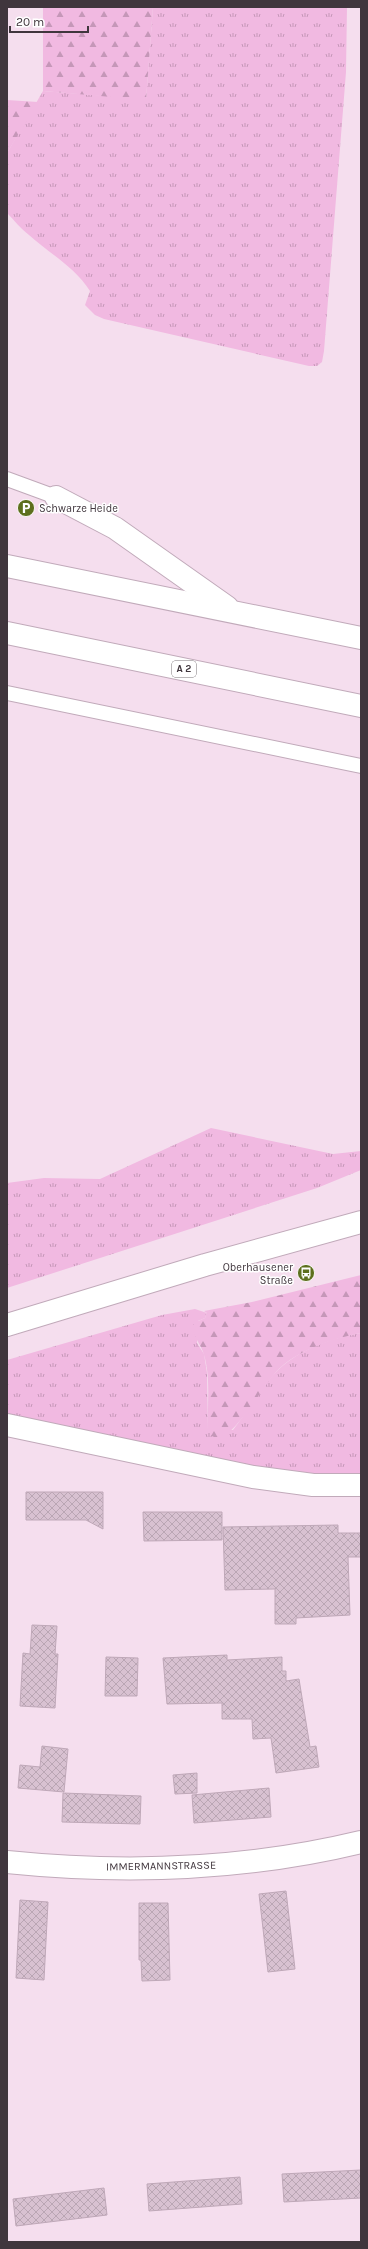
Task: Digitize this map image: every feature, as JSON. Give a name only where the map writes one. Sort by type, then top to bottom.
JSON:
[{"type":"main road","points":[[56,497],[115,528],[235,612]]},
{"type":"main road","points":[[7,566],[361,638]]},
{"type":"main road","name":"A 2","points":[[7,633],[361,706]]},
{"type":"main road","points":[[7,1325],[205,1265],[361,1222]]},
{"type":"main road","points":[[7,1425],[253,1477],[313,1485],[361,1485]]},
{"type":"main road","name":"IMMERMANNSTRASSE","points":[[7,1862],[97,1868],[174,1868],[217,1865],[320,1852],[361,1842]]},
{"type":"lane","points":[[7,479],[56,497]]},
{"type":"lane","points":[[7,693],[361,766]]},
{"type":"green space","points":[[43,7],[153,7],[146,100],[43,91]]},
{"type":"green space","points":[[153,7],[347,7],[346,72],[324,351],[322,362],[317,366],[309,366],[104,319],[95,315],[85,305],[90,291],[84,282],[70,268],[26,233],[7,213],[7,153],[43,91],[146,99]]},
{"type":"green space","points":[[7,100],[38,102],[7,153]]},
{"type":"green space","points":[[211,1128],[333,1154],[361,1151],[361,1170],[317,1188],[7,1288],[7,1183],[44,1178],[100,1179]]},
{"type":"green space","points":[[361,1275],[361,1333],[339,1338],[316,1346],[284,1364],[276,1372],[243,1417],[229,1433],[220,1440],[212,1436],[208,1430],[208,1383],[206,1364],[203,1351],[194,1333],[194,1323],[205,1318],[207,1313],[204,1311],[252,1302]]},
{"type":"green space","points":[[195,1309],[207,1313],[205,1318],[198,1321],[197,1343],[204,1354],[207,1373],[208,1430],[233,1430],[271,1377],[296,1356],[327,1341],[361,1333],[361,1474],[330,1476],[257,1467],[7,1416],[7,1360],[162,1315]]},
{"type":"building","points":[[26,1492],[103,1492],[103,1529],[86,1520],[26,1520]]},
{"type":"building","points":[[143,1512],[222,1512],[222,1540],[144,1541]]},
{"type":"building","points":[[338,1525],[338,1533],[361,1533],[361,1557],[348,1557],[350,1615],[296,1618],[296,1624],[275,1624],[275,1589],[225,1590],[223,1527]]},
{"type":"building","points":[[32,1625],[57,1626],[55,1654],[58,1654],[55,1708],[20,1706],[23,1653],[30,1654]]},
{"type":"building","points":[[227,1655],[227,1660],[282,1657],[282,1671],[286,1671],[286,1681],[299,1679],[310,1747],[316,1746],[319,1767],[276,1773],[271,1738],[253,1739],[252,1719],[222,1719],[222,1703],[167,1704],[163,1658]]},
{"type":"building","points":[[106,1657],[138,1658],[137,1696],[105,1696]]},
{"type":"building","points":[[42,1746],[68,1749],[64,1792],[18,1788],[20,1765],[40,1767]]},
{"type":"building","points":[[197,1773],[197,1793],[175,1794],[173,1775]]},
{"type":"building","points":[[269,1788],[271,1817],[194,1823],[192,1795]]},
{"type":"building","points":[[63,1793],[141,1796],[140,1824],[62,1822]]},
{"type":"building","points":[[286,1891],[295,1969],[268,1972],[259,1894]]},
{"type":"building","points":[[20,1900],[48,1902],[44,1980],[16,1978]]},
{"type":"building","points":[[139,1903],[168,1903],[170,1980],[142,1981],[141,1960],[139,1960]]},
{"type":"building","points":[[361,2170],[361,2198],[284,2202],[282,2174]]},
{"type":"building","points":[[240,2177],[242,2204],[149,2211],[147,2184]]},
{"type":"building","points":[[104,2188],[107,2215],[16,2226],[13,2199]]},
{"type":"place","name":"Schwarze Heide","points":[[26,508]]},
{"type":"place","name":"Oberhausener Straße","points":[[306,1273]]}]
